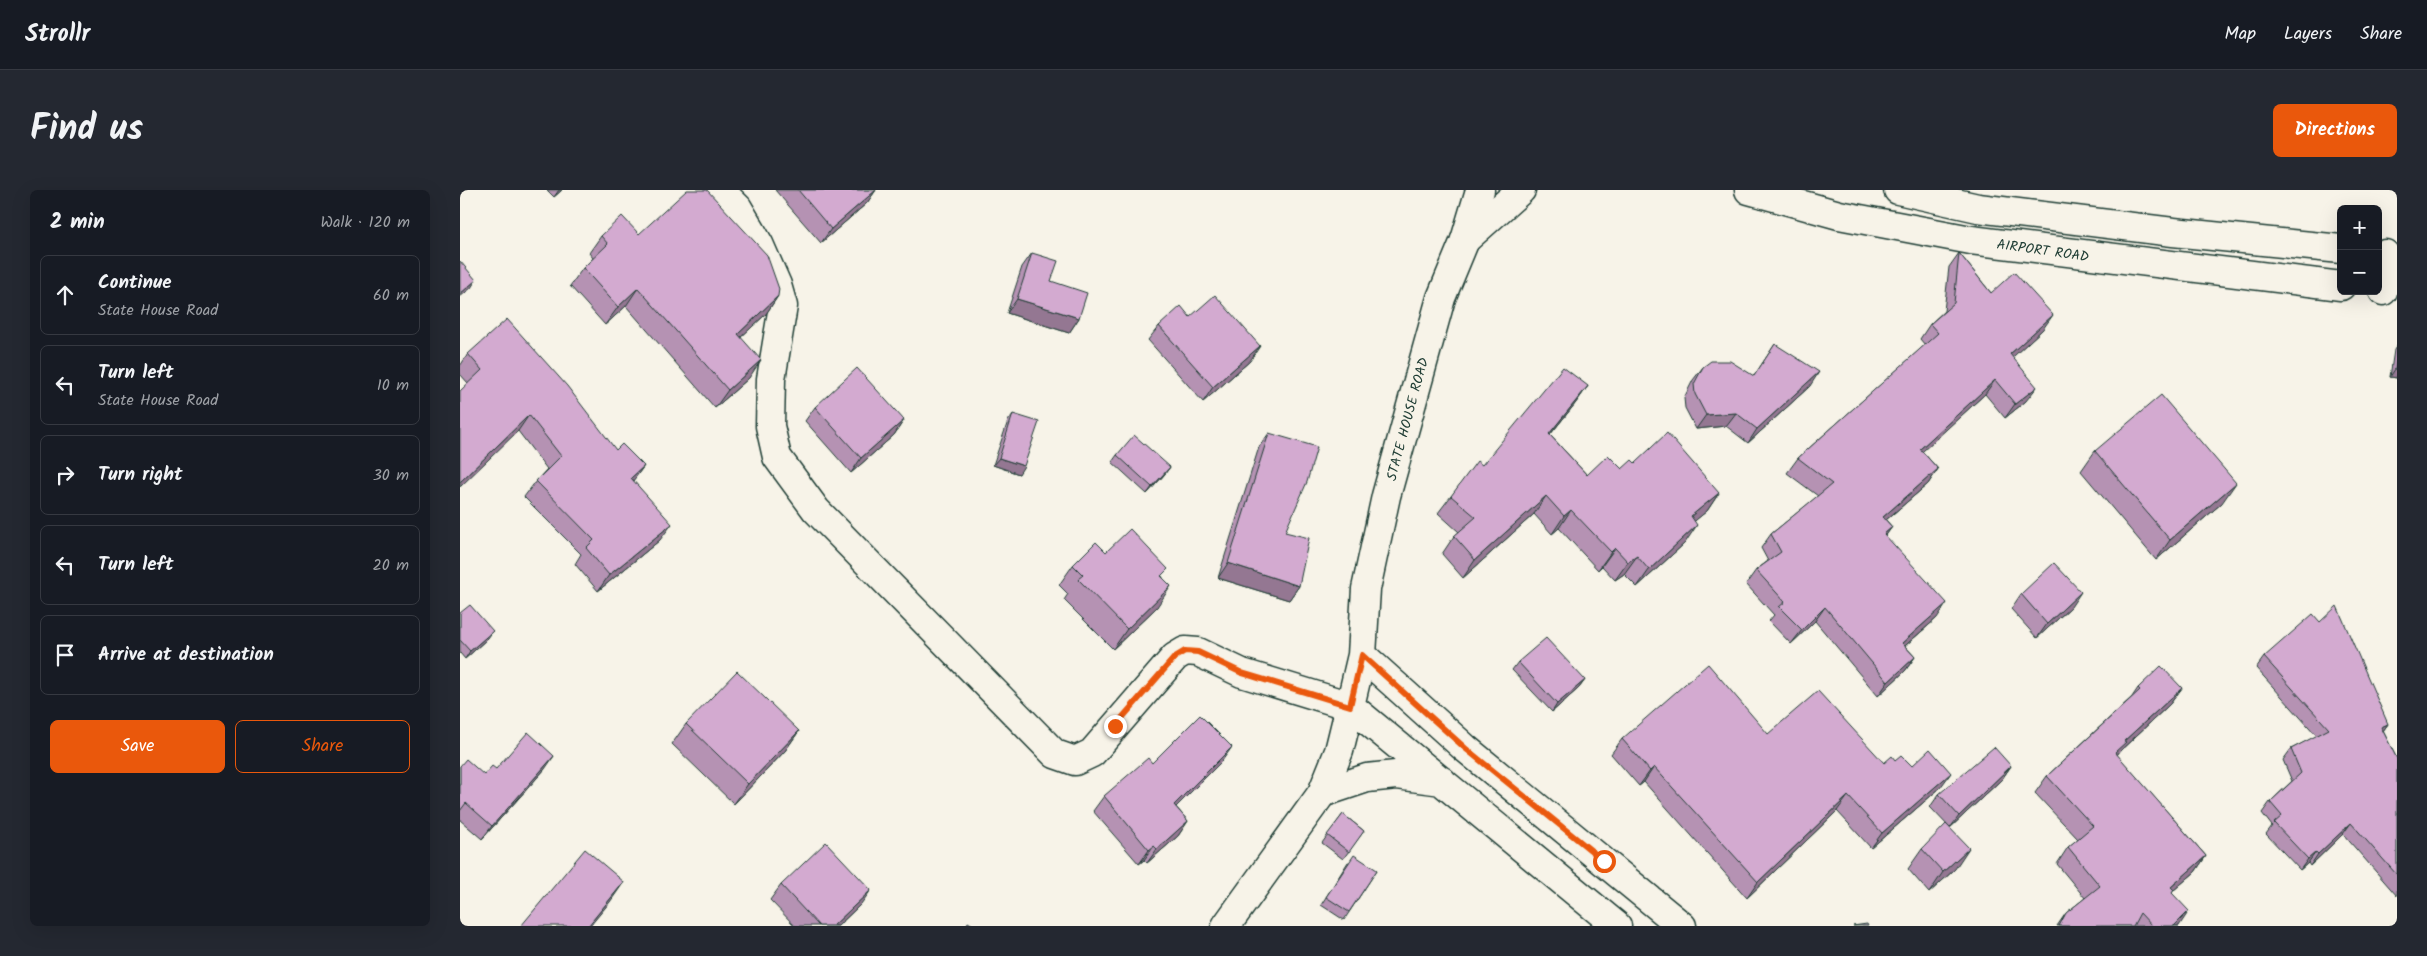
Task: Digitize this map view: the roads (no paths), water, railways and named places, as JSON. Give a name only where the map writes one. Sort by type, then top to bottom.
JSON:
[{"type":"main road","points":[[720,190],[738,208],[759,244],[777,285],[783,306],[771,379],[770,426],[777,456],[816,510],[1055,754],[1075,761],[1092,753],[1175,657],[1185,651],[1198,652],[1242,673],[1350,706],[1617,926]]},
{"type":"main road","name":"STATE HOUSE ROAD","points":[[1226,926],[1322,792],[1340,751],[1362,655],[1366,589],[1386,496],[1441,298],[1465,240],[1480,190]]},
{"type":"main road","points":[[1465,240],[1521,190]]},
{"type":"main road","name":"AIRPORT ROAD","points":[[1749,190],[1839,215],[1971,240],[2337,286]]},
{"type":"main road","points":[[1898,190],[1978,208],[2172,232],[2337,249]]},
{"type":"main road","points":[[2386,291],[2387,254]]},
{"type":"main road","points":[[1362,655],[1465,748],[1682,926]]},
{"type":"main road","points":[[1322,792],[1367,778],[1396,776],[1442,781]]}]
